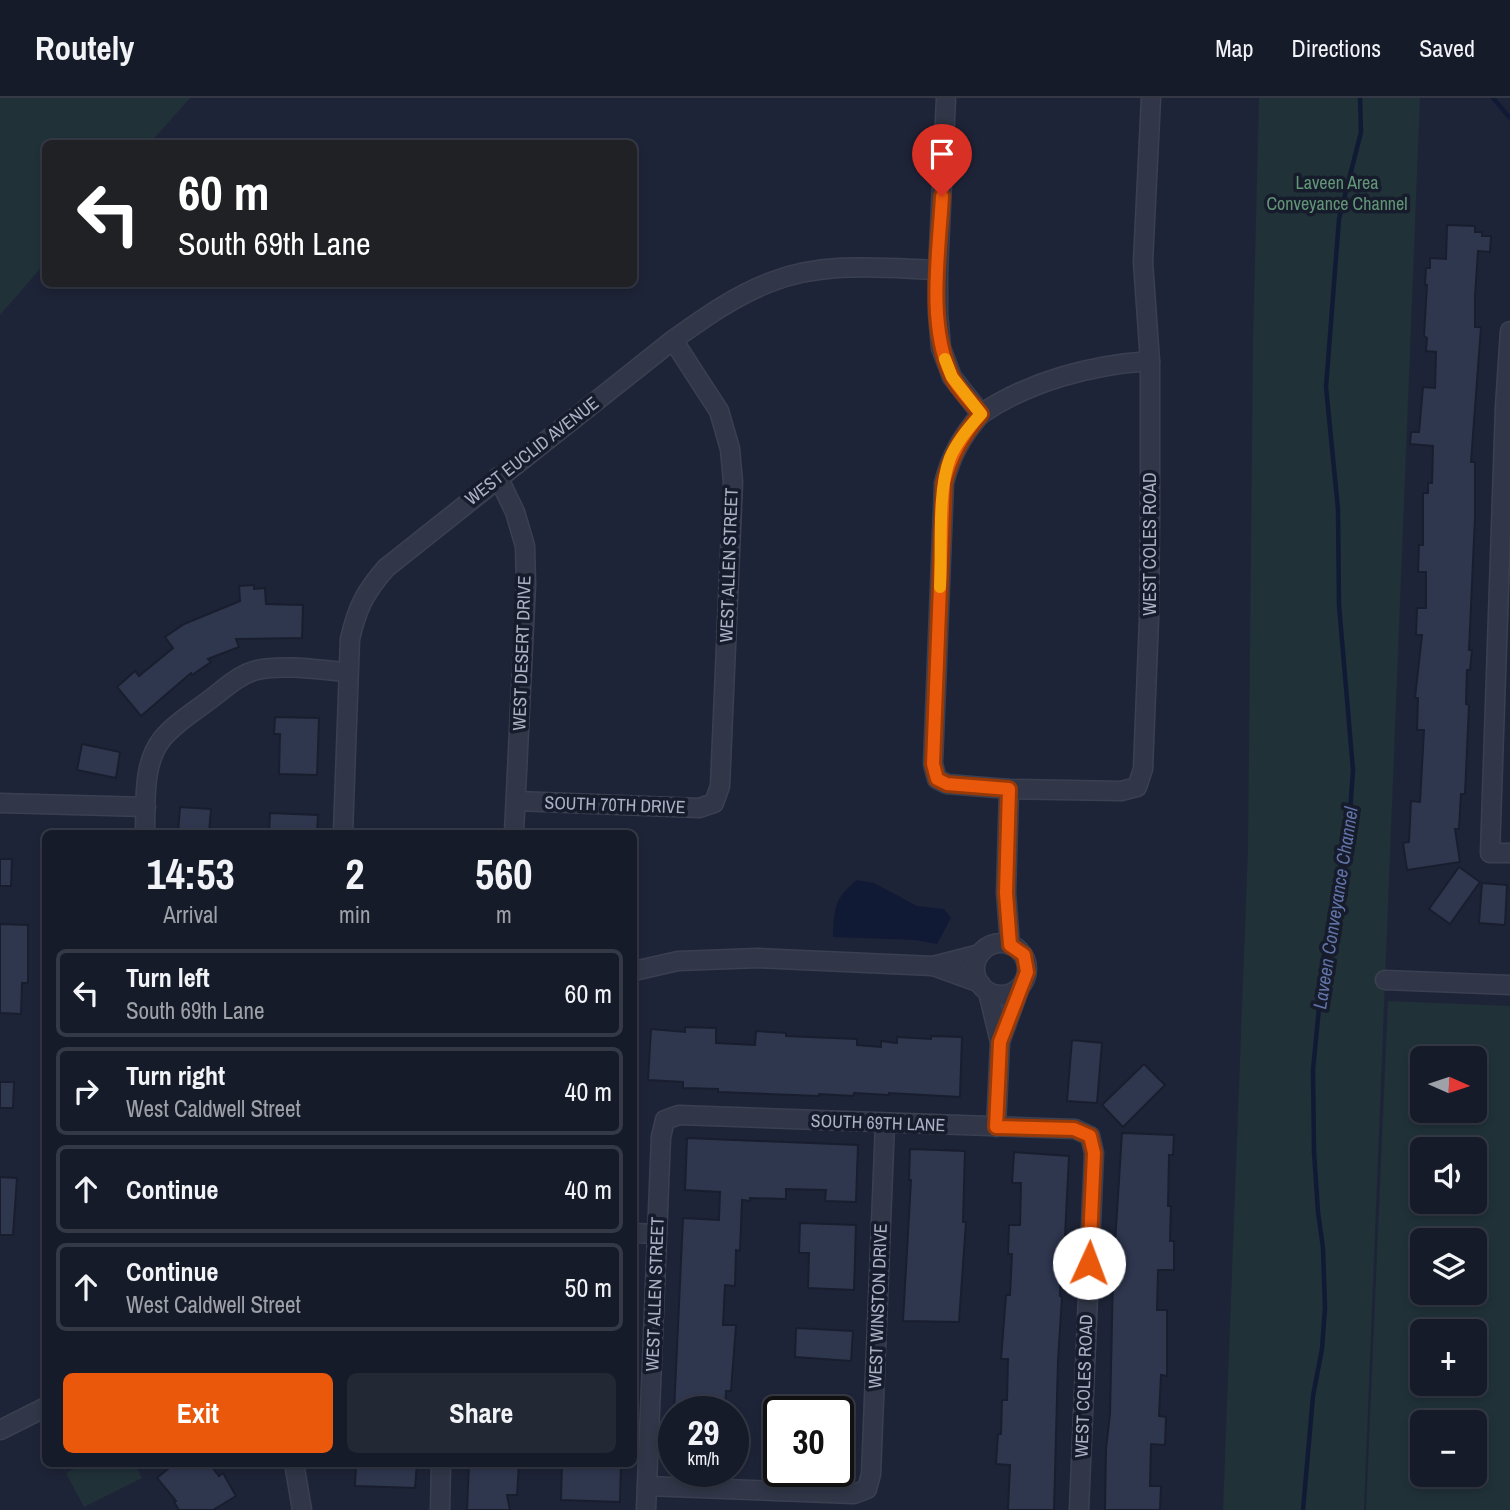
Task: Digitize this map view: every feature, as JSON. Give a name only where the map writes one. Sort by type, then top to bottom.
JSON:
[{"type":"street","points":[[946,98],[938,314],[941,348],[952,377],[981,414],[1005,397],[1086,369],[1150,361]]},
{"type":"street","name":"WEST COLES ROAD","points":[[981,414],[963,434],[950,458],[944,483],[933,764],[937,779],[947,784],[1009,789],[1121,791],[1137,787],[1143,769],[1149,619],[1150,361],[1143,262],[1151,98]]},
{"type":"street","name":"WEST EUCLID AVENUE","points":[[343,830],[350,639],[357,609],[369,587],[386,568],[673,340],[711,313],[743,295],[771,282],[799,274],[855,267],[938,270]]},
{"type":"street","points":[[1510,331],[1490,853],[1510,853]]},
{"type":"street","name":"WEST ALLEN STREET","points":[[673,340],[702,380],[719,411],[730,449],[733,482],[720,786],[714,803]]},
{"type":"street","name":"WEST DESERT DRIVE","points":[[498,477],[515,512],[525,546],[526,585],[514,830]]},
{"type":"street","points":[[145,830],[149,768],[161,740],[237,679],[255,670],[272,668],[348,672]]},
{"type":"street","points":[[1000,1042],[984,987],[976,971],[995,948],[1006,893],[1009,789]]},
{"type":"street","name":"SOUTH 70TH DRIVE","points":[[516,801],[699,808],[714,803]]},
{"type":"street","points":[[0,803],[146,807]]},
{"type":"street","points":[[637,970],[678,961],[722,958],[933,966],[995,948],[1024,955],[1027,972],[1000,1042],[996,1127]]},
{"type":"street","points":[[933,966],[1005,995],[1020,987]]},
{"type":"street","points":[[1385,980],[1510,985]]},
{"type":"street","name":"SOUTH 69TH LANE","points":[[665,1120],[679,1115],[1074,1129],[1090,1136]]},
{"type":"street","name":"WEST ALLEN STREET","points":[[646,1510],[661,1137],[665,1120]]},
{"type":"street","name":"WEST WINSTON DRIVE","points":[[647,1486],[854,1494],[867,1489],[871,1474],[885,1123]]},
{"type":"street","name":"WEST COLES ROAD","points":[[1079,1510],[1094,1153],[1090,1136]]},
{"type":"street","points":[[637,1233],[657,1234]]},
{"type":"street","points":[[0,1430],[42,1410]]},
{"type":"street","points":[[295,1467],[302,1510]]},
{"type":"street","points":[[440,1510],[441,1467]]},
{"type":"green space","points":[[0,98],[190,98],[153,140],[42,140],[42,266],[0,315]]},
{"type":"green space","name":"Laveen Area Conveyance Channel","points":[[1259,98],[1420,98],[1364,1510],[1223,1510],[1248,849],[1253,341]]},
{"type":"green space","points":[[1388,1001],[1510,1006],[1510,1510],[1366,1510]]},
{"type":"green space","points":[[78,1467],[136,1467],[142,1478],[84,1507],[66,1473]]},
{"type":"water","points":[[857,880],[874,883],[917,906],[944,909],[951,918],[937,944],[915,940],[833,937],[837,905]]},
{"type":"building","points":[[1447,225],[1475,226],[1475,232],[1482,232],[1482,236],[1491,236],[1490,252],[1478,251],[1475,296],[1475,327],[1481,327],[1471,462],[1475,462],[1475,517],[1469,650],[1472,650],[1470,670],[1467,670],[1466,704],[1469,705],[1465,794],[1461,794],[1459,829],[1455,829],[1460,862],[1407,870],[1403,843],[1409,842],[1411,801],[1420,802],[1424,730],[1417,730],[1418,698],[1415,698],[1422,635],[1416,635],[1417,608],[1426,608],[1426,572],[1418,572],[1419,545],[1423,545],[1423,493],[1428,493],[1428,483],[1432,483],[1433,446],[1410,444],[1411,432],[1419,432],[1423,387],[1435,388],[1436,352],[1426,351],[1427,338],[1424,336],[1426,268],[1430,268],[1430,258],[1446,259]]},
{"type":"building","points":[[254,585],[254,589],[265,588],[266,604],[303,605],[302,638],[236,639],[239,647],[208,659],[211,662],[192,675],[191,673],[141,716],[117,687],[135,671],[139,676],[173,648],[165,637],[184,624],[240,601],[239,586]]},
{"type":"building","points":[[275,717],[319,718],[317,775],[279,774],[280,734],[274,734]]},
{"type":"building","points":[[82,744],[120,752],[116,778],[77,770]]},
{"type":"building","points":[[180,807],[211,809],[209,830],[178,830]]},
{"type":"building","points":[[270,813],[318,815],[317,830],[269,830]]},
{"type":"building","points":[[0,859],[12,859],[11,886],[0,886]]},
{"type":"building","points":[[1459,867],[1480,882],[1450,924],[1429,909]]},
{"type":"building","points":[[1482,883],[1507,885],[1505,925],[1479,923]]},
{"type":"building","points":[[0,924],[28,925],[28,983],[22,983],[21,1014],[0,1013]]},
{"type":"building","points":[[685,1027],[716,1028],[716,1043],[755,1045],[756,1031],[786,1033],[786,1036],[857,1039],[857,1045],[881,1047],[881,1041],[897,1043],[897,1037],[962,1037],[960,1097],[889,1093],[819,1096],[718,1092],[718,1089],[683,1088],[683,1082],[648,1080],[651,1029],[685,1032]]},
{"type":"building","points":[[1072,1040],[1102,1043],[1097,1103],[1067,1101]]},
{"type":"building","points":[[1144,1064],[1165,1085],[1123,1127],[1102,1105]]},
{"type":"building","points":[[0,1082],[14,1082],[13,1108],[0,1108]]},
{"type":"building","points":[[1122,1133],[1174,1135],[1173,1155],[1169,1155],[1168,1206],[1171,1206],[1170,1241],[1174,1241],[1174,1270],[1158,1270],[1157,1310],[1167,1310],[1167,1376],[1161,1375],[1159,1416],[1166,1417],[1165,1445],[1151,1444],[1150,1486],[1161,1486],[1160,1510],[1105,1510],[1113,1274]]},
{"type":"building","points":[[687,1138],[858,1145],[856,1202],[825,1201],[826,1190],[786,1189],[786,1199],[742,1200],[740,1251],[736,1250],[735,1286],[725,1285],[723,1325],[736,1325],[731,1391],[726,1391],[726,1396],[675,1396],[683,1218],[719,1220],[720,1192],[685,1190]]},
{"type":"building","points":[[910,1149],[965,1151],[963,1222],[966,1222],[959,1322],[903,1321],[911,1180]]},
{"type":"building","points":[[1014,1152],[1069,1156],[1064,1256],[1061,1256],[1062,1297],[1054,1510],[1008,1510],[1010,1465],[996,1464],[998,1434],[1001,1434],[1002,1400],[1007,1400],[1008,1359],[1001,1359],[1006,1295],[1010,1295],[1012,1254],[1008,1254],[1009,1225],[1020,1225],[1021,1183],[1012,1183]]},
{"type":"building","points":[[0,1177],[17,1178],[13,1235],[0,1235]]},
{"type":"building","points":[[800,1223],[856,1225],[854,1290],[808,1288],[809,1253],[799,1253]]},
{"type":"building","points":[[796,1328],[853,1331],[851,1361],[795,1357]]},
{"type":"building","points":[[170,1467],[212,1467],[219,1476],[223,1473],[236,1496],[213,1510],[179,1510],[174,1502],[176,1501],[157,1478]]},
{"type":"building","points":[[356,1467],[417,1467],[415,1488],[355,1486]]},
{"type":"building","points":[[469,1467],[519,1467],[517,1495],[507,1495],[510,1510],[467,1510]]},
{"type":"building","points":[[562,1467],[621,1467],[620,1502],[561,1500]]},
{"type":"waterway","name":"Laveen Conveyance Channel","points":[[1303,1510],[1313,1396],[1322,1349],[1325,1308],[1323,1248],[1314,1152],[1313,1070],[1324,956],[1349,827],[1353,770],[1339,605],[1338,509],[1326,387],[1339,219],[1361,132],[1360,98]]},
{"type":"waterway","points":[[1493,98],[1510,118]]},
{"type":"slow traffic","points":[[940,587],[944,483],[950,458],[963,434],[981,414],[952,377],[945,359]]},
{"type":"route","points":[[942,196],[938,270],[941,348],[952,377],[981,414],[963,434],[950,458],[944,483],[933,764],[937,779],[947,784],[1009,789],[1006,893],[1010,945],[1024,955],[1027,972],[1000,1042],[996,1127],[1074,1129],[1090,1136],[1094,1153],[1089,1263]]}]
